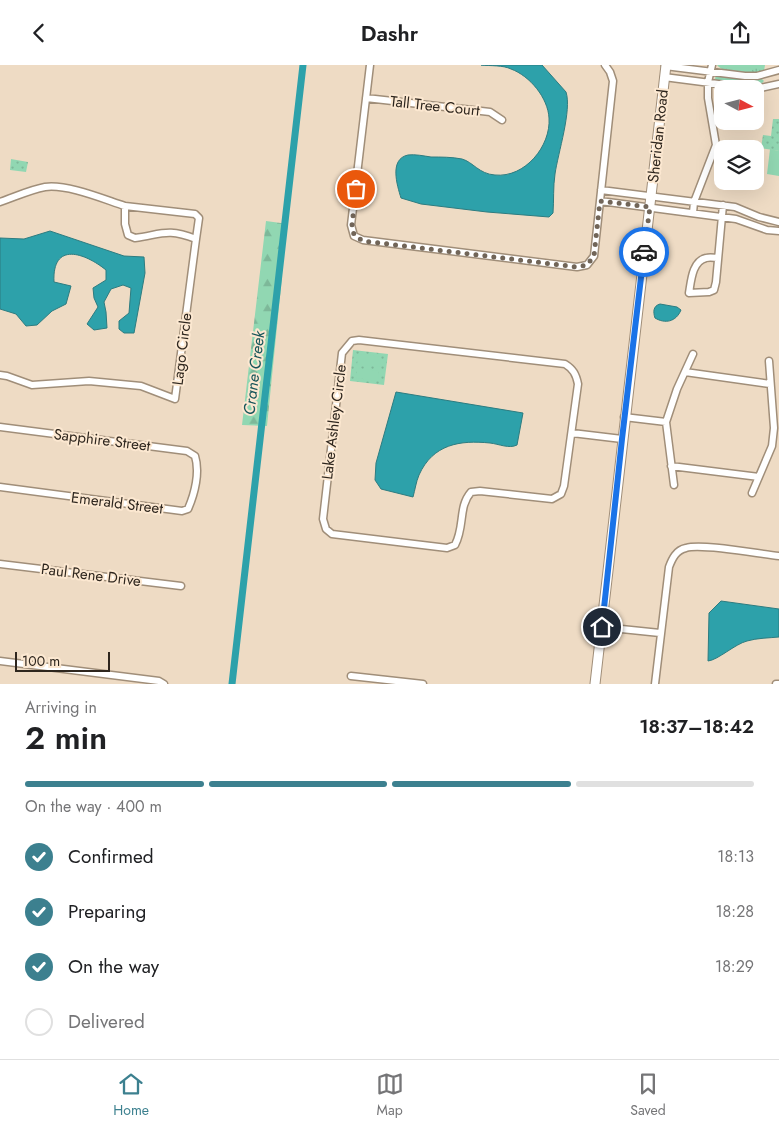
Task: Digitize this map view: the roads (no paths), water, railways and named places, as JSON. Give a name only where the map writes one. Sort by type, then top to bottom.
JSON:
[{"type":"street","points":[[370,65],[352,225],[354,235],[363,241],[577,267],[587,265],[594,256],[613,81],[605,65]]},
{"type":"street","points":[[666,66],[712,68],[744,76],[765,74],[779,70]]},
{"type":"street","name":"Sheridan Road","points":[[595,684],[624,417],[666,66]]},
{"type":"street","points":[[693,213],[694,202],[716,145],[708,98],[708,82],[712,68]]},
{"type":"street","points":[[765,74],[768,86]]},
{"type":"street","points":[[664,77],[749,88],[779,84]]},
{"type":"street","name":"Tall Tree Court","points":[[366,98],[490,112],[502,120]]},
{"type":"street","name":"Lago Circle","points":[[0,202],[34,189],[47,187],[65,188],[125,206],[195,214],[199,218],[175,399],[141,385],[89,381],[32,385],[7,375],[0,375]]},
{"type":"street","points":[[601,190],[724,205],[779,222]]},
{"type":"street","points":[[600,201],[723,217],[744,221],[767,230],[779,231]]},
{"type":"street","points":[[718,258],[706,258],[696,265],[691,278],[690,293],[714,290],[718,258],[723,217],[724,205]]},
{"type":"street","points":[[125,206],[125,224],[128,235],[135,238],[161,232],[177,232],[196,239]]},
{"type":"street","name":"Lake Ashley Circle","points":[[359,340],[565,364],[576,375],[578,384],[572,433],[564,486],[561,494],[552,499],[480,491],[471,492],[464,500],[460,536],[456,545],[447,548],[428,546],[332,534],[326,529],[323,519],[342,353],[352,341],[359,340]]},
{"type":"street","points":[[674,485],[666,422],[693,354]]},
{"type":"street","points":[[752,493],[776,446],[769,361]]},
{"type":"street","points":[[685,372],[770,384]]},
{"type":"street","points":[[624,417],[666,422]]},
{"type":"street","name":"Sapphire Street","points":[[0,427],[187,451],[195,456],[197,465]]},
{"type":"street","points":[[572,433],[622,439]]},
{"type":"street","name":"Emerald Street","points":[[0,487],[182,511],[188,509],[194,497],[197,465]]},
{"type":"street","points":[[671,466],[759,477]]},
{"type":"street","points":[[655,684],[668,567],[673,556],[685,548],[701,546],[779,556]]},
{"type":"street","name":"Paul Rene Drive","points":[[0,564],[181,586]]},
{"type":"street","points":[[602,627],[660,633]]},
{"type":"street","points":[[0,661],[161,682]]},
{"type":"street","points":[[351,676],[423,684]]},
{"type":"water","points":[[481,65],[542,65],[566,92],[566,120],[555,174],[553,213],[549,217],[421,204],[401,198],[396,180],[396,167],[402,157],[417,155],[462,159],[485,173],[506,175],[526,166],[541,149],[546,139],[549,118],[548,110],[537,89],[525,77],[511,69],[500,66]]},
{"type":"water","points":[[50,231],[124,256],[144,257],[145,273],[134,333],[124,333],[119,329],[119,321],[129,313],[131,288],[123,285],[111,289],[104,302],[107,328],[94,330],[87,324],[98,307],[94,298],[93,288],[106,280],[106,270],[89,259],[71,254],[58,260],[55,269],[54,282],[71,286],[66,304],[52,311],[37,325],[26,326],[16,314],[0,309],[0,238],[24,239]]},
{"type":"water","points":[[660,304],[677,307],[681,310],[670,321],[663,321],[655,318],[654,314],[654,309]]},
{"type":"water","points":[[396,392],[523,413],[517,445],[507,446],[468,442],[448,446],[440,450],[425,465],[418,478],[413,497],[381,489],[375,480],[376,463]]},
{"type":"water","points":[[721,601],[779,609],[779,637],[747,641],[708,661],[709,613]]},
{"type":"waterway","name":"Crane Creek","points":[[232,684],[303,65]]}]
